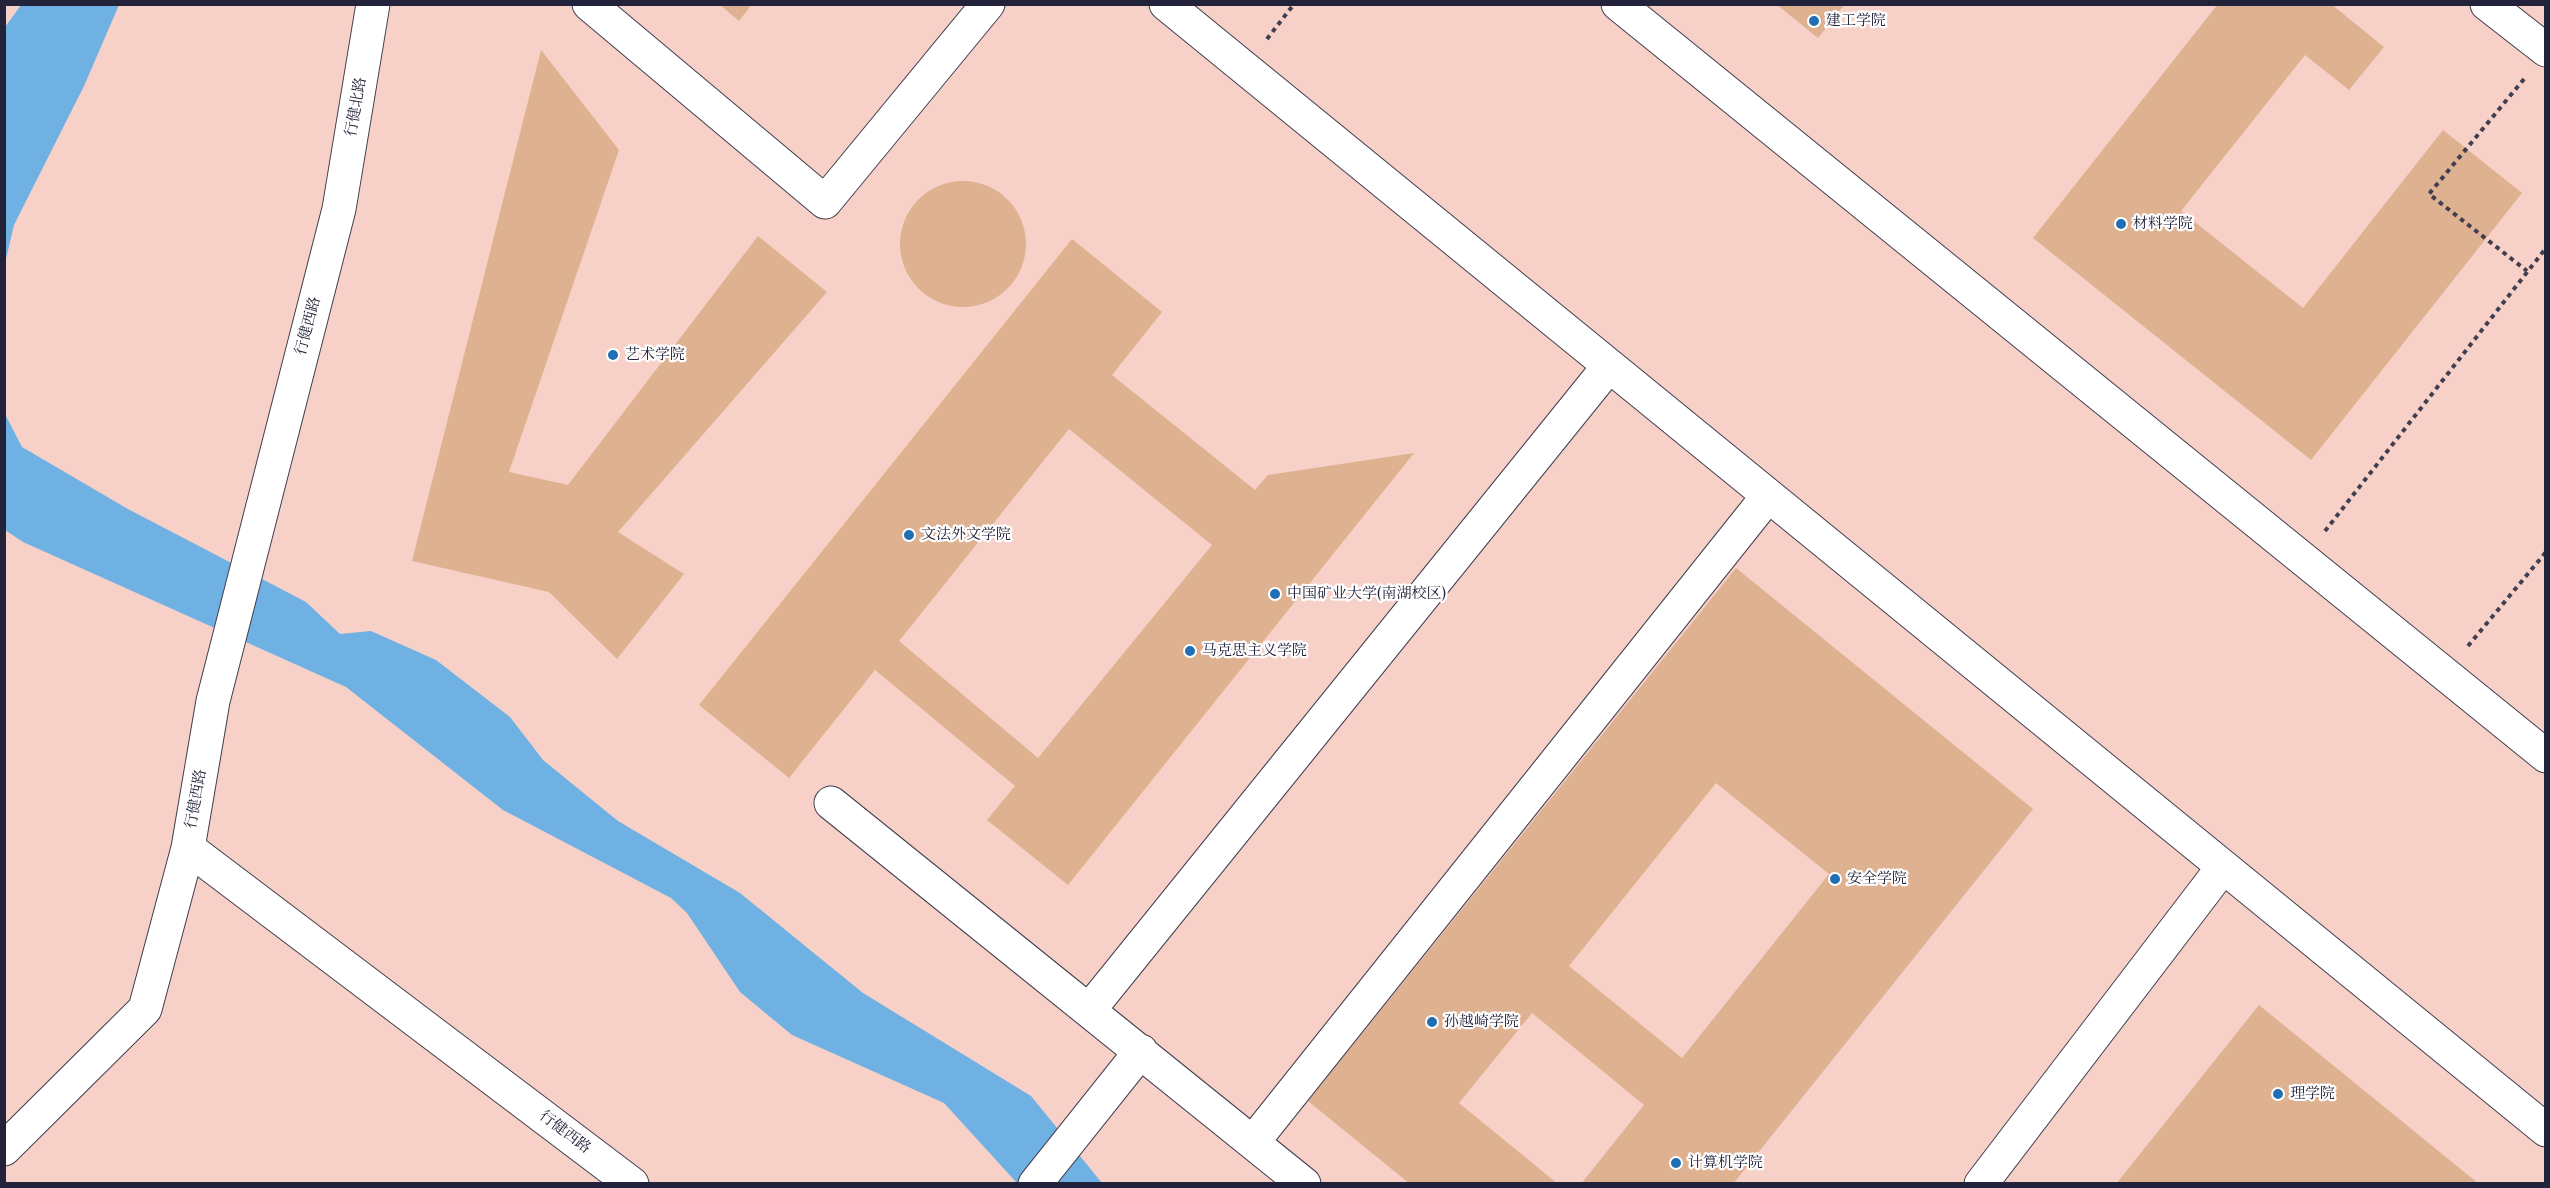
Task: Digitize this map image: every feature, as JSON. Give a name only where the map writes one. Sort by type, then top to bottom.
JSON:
[{"type":"street","name":"行健北路","points":[[339,209],[374,4]]},
{"type":"street","points":[[589,4],[825,202],[988,4]]},
{"type":"street","points":[[1166,4],[2546,1130]]},
{"type":"street","points":[[1618,4],[2546,756]]},
{"type":"street","points":[[2487,4],[2538,60]]},
{"type":"street","name":"行健西路","points":[[339,209],[257,520],[213,701],[188,849],[632,1184]]},
{"type":"street","points":[[1090,1009],[1609,366]]},
{"type":"street","points":[[1253,1142],[1768,496]]},
{"type":"street","points":[[831,802],[1304,1184]]},
{"type":"street","points":[[4,1149],[145,1009],[188,849]]},
{"type":"street","points":[[1981,1184],[2223,867]]},
{"type":"street","points":[[1035,1184],[1141,1051]]},
{"type":"path","points":[[1244,68],[1294,4]]},
{"type":"path","points":[[2527,271],[2429,195],[2538,60]]},
{"type":"path","points":[[2303,560],[2546,248]]},
{"type":"path","points":[[2445,674],[2546,552]]},
{"type":"shaded area","name":"中国矿业大学(南湖校区)","points":[[5,5],[2545,5],[2545,1183],[5,1183]]},
{"type":"water","points":[[21,5],[119,5],[84,86],[14,225],[5,263],[5,27]]},
{"type":"water","points":[[4,412],[22,447],[128,509],[306,602],[340,634],[371,631],[436,660],[510,717],[543,760],[618,821],[740,893],[863,993],[1031,1096],[1102,1183],[1017,1183],[944,1103],[792,1035],[740,992],[687,913],[671,898],[503,810],[346,687],[23,542],[5,530]]},
{"type":"building","points":[[719,4],[752,4],[739,21]]},
{"type":"building","name":"建工学院","points":[[1776,4],[1845,4],[1818,38]]},
{"type":"building","name":"材料学院","points":[[2218,4],[2331,4],[2384,47],[2349,90],[2305,55],[2181,211],[2303,308],[2443,130],[2522,193],[2311,460],[2033,238]]},
{"type":"building","points":[[541,50],[619,150],[509,472],[568,485],[758,236],[827,292],[618,532],[684,574],[617,659],[549,592],[412,561]]},
{"type":"building","points":[[963,181],[987,186],[1008,199],[1021,220],[1026,244],[1021,268],[1008,289],[987,302],[963,307],[939,302],[918,289],[905,268],[900,244],[905,220],[918,199],[939,186]]},
{"type":"building","points":[[1072,239],[1162,312],[1112,375],[1255,490],[1268,475],[1414,453],[1068,885],[987,820],[1015,786],[875,670],[789,778],[699,705]],"holes":[[[1069,429],[1212,545],[1038,758],[899,641]]]},
{"type":"building","points":[[1736,568],[2033,809],[1733,1184],[1581,1184],[1644,1105],[1532,1013],[1459,1103],[1558,1184],[1410,1184],[1308,1101]],"holes":[[[1716,783],[1829,874],[1682,1058],[1569,966]]]},
{"type":"building","name":"理学院","points":[[2259,1005],[2479,1184],[2116,1184]]},
{"type":"place","name":"建工学院","points":[[1814,21]]},
{"type":"place","name":"材料学院","points":[[2121,224]]},
{"type":"place","name":"艺术学院","points":[[613,355]]},
{"type":"place","name":"文法外文学院","points":[[909,535]]},
{"type":"place","name":"中国矿业大学(南湖校区)","points":[[1275,594]]},
{"type":"place","name":"马克思主义学院","points":[[1190,651]]},
{"type":"place","name":"安全学院","points":[[1835,879]]},
{"type":"place","name":"孙越崎学院","points":[[1432,1022]]},
{"type":"place","name":"理学院","points":[[2278,1094]]},
{"type":"place","name":"计算机学院","points":[[1676,1163]]}]
